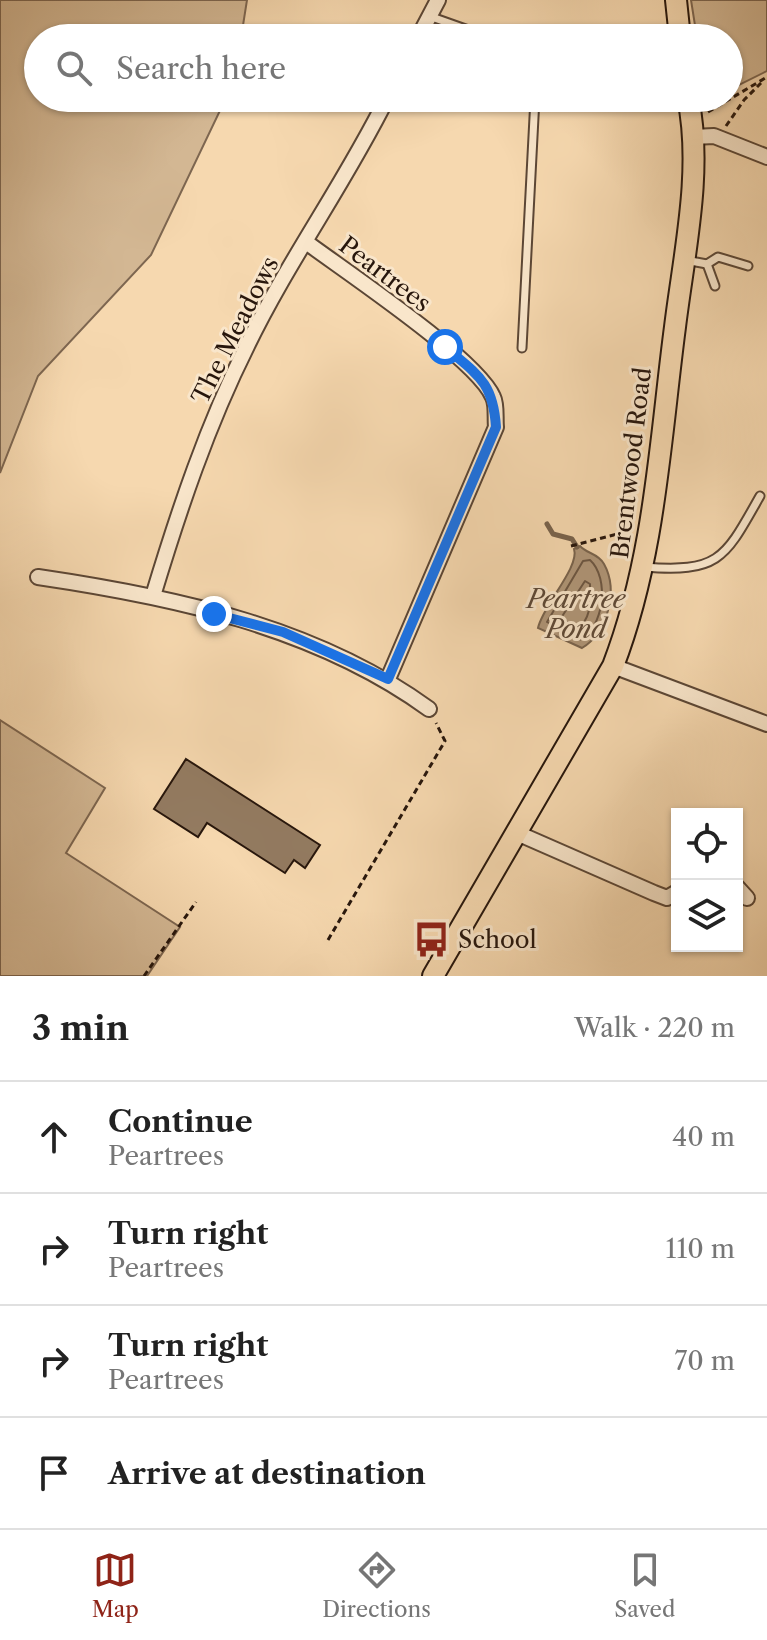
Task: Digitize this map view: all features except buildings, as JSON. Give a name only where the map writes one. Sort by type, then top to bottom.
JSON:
[{"type":"main road","points":[[676,0],[679,24]]},
{"type":"main road","name":"Brentwood Road","points":[[433,976],[613,666],[634,612],[644,567],[683,260],[693,129],[690,112]]},
{"type":"street","points":[[425,24],[438,0]]},
{"type":"street","name":"The Meadows","points":[[153,596],[182,500],[247,344],[359,154],[380,112]]},
{"type":"street","points":[[693,129],[767,157]]},
{"type":"street","name":"Peartrees","points":[[306,242],[445,347],[477,374],[494,398],[496,427],[388,679]]},
{"type":"street","points":[[38,577],[153,596],[283,632],[388,679],[429,709]]},
{"type":"street","points":[[613,666],[767,724]]},
{"type":"street","points":[[517,833],[654,893],[667,898],[671,896]]},
{"type":"lane","points":[[429,16],[452,24]]},
{"type":"lane","points":[[522,348],[534,112]]},
{"type":"lane","points":[[683,260],[707,264],[718,257],[748,266]]},
{"type":"lane","points":[[707,264],[715,286]]},
{"type":"lane","points":[[644,567],[678,570],[717,561],[735,540],[760,496]]},
{"type":"path","points":[[743,95],[767,78]]},
{"type":"path","points":[[743,103],[767,78]]},
{"type":"path","points":[[693,129],[718,112]]},
{"type":"path","points":[[721,138],[735,112]]},
{"type":"path","points":[[571,546],[621,533]]},
{"type":"path","points":[[328,940],[445,741],[429,709]]},
{"type":"path","points":[[144,976],[196,902]]},
{"type":"shaded area","points":[[0,0],[247,0],[243,24],[24,24],[24,112],[219,112],[151,255],[38,376],[0,473]]},
{"type":"shaded area","points":[[691,0],[767,0],[767,71],[743,83],[743,24],[695,24]]},
{"type":"shaded area","points":[[0,720],[105,788],[66,853],[180,927],[147,976],[0,976]]},
{"type":"water","name":"Peartree Pond","points":[[580,546],[602,560],[610,586],[604,622],[582,648],[538,628],[572,566],[574,549]]},
{"type":"waterway","points":[[547,524],[553,534],[572,539],[577,547]]},
{"type":"place","name":"School","points":[[432,939]]},
{"type":"route","points":[[214,614],[283,632],[388,679],[496,427],[494,398],[477,374],[445,347]]}]
